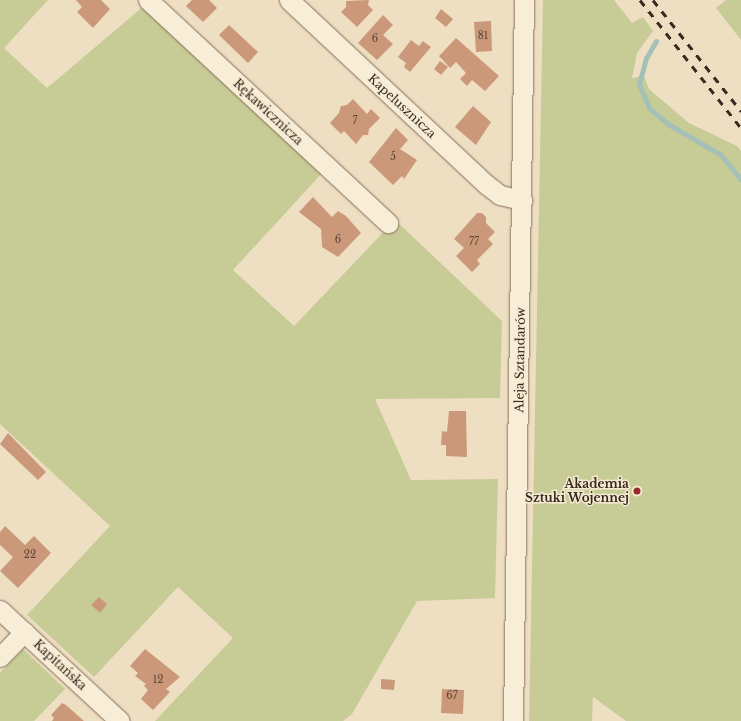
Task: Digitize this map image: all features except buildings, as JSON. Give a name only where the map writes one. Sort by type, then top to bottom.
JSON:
[{"type":"street","name":"Rękawicznicza","points":[[148,0],[388,223]]},
{"type":"street","name":"Kapelusznicza","points":[[289,0],[487,186],[500,195],[522,200]]},
{"type":"street","name":"Aleja Sztandarów","points":[[513,721],[524,0]]},
{"type":"street","name":"Kapitańska","points":[[0,610],[120,721]]},
{"type":"street","points":[[0,658],[24,632]]},
{"type":"green space","points":[[0,0],[48,0],[4,48],[47,88],[145,5],[323,172],[233,270],[294,326],[395,220],[502,321],[500,398],[375,399],[411,480],[498,479],[495,598],[417,601],[352,714],[343,721],[155,721],[233,638],[178,587],[94,677],[27,615],[110,526],[0,424]]},
{"type":"green space","name":"Akademia Sztuki Wojennej","points":[[543,0],[614,0],[632,23],[643,17],[653,31],[637,53],[632,78],[644,76],[649,89],[689,123],[737,146],[741,151],[741,721],[626,721],[593,697],[592,721],[529,721]]},
{"type":"green space","points":[[726,0],[741,0],[741,40],[716,8]]},
{"type":"green space","points":[[23,649],[65,689],[34,721],[0,721],[0,673]]},
{"type":"waterway","points":[[656,41],[646,58],[639,84],[649,108],[668,124],[721,155],[741,180]]},
{"type":"railway","points":[[640,0],[741,128]]},
{"type":"railway","points":[[653,0],[741,111]]},
{"type":"place","name":"Akademia Sztuki Wojennej","points":[[637,491]]}]
